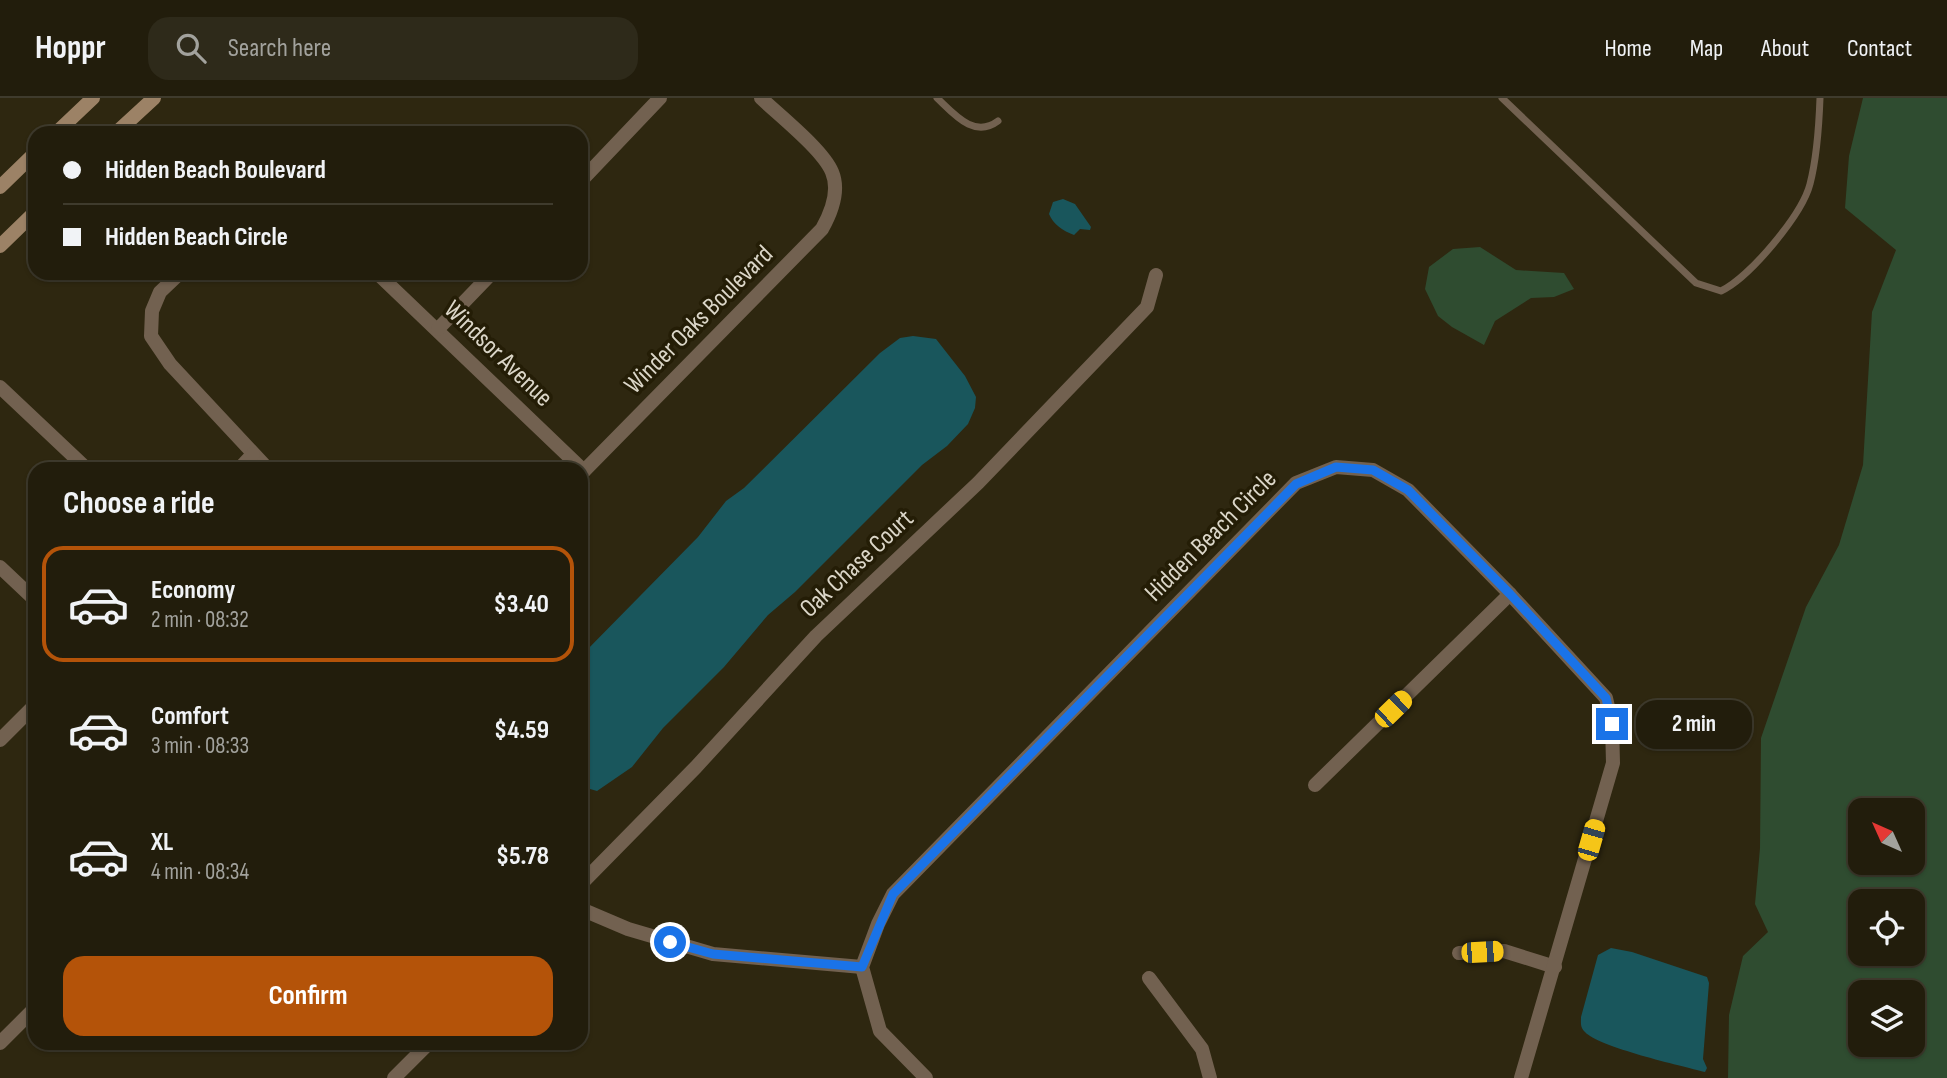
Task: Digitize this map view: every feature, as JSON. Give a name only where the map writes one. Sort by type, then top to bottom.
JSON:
[{"type":"main road","points":[[63,126],[93,98]]},
{"type":"main road","points":[[124,126],[154,98]]},
{"type":"main road","points":[[0,187],[28,160]]},
{"type":"main road","points":[[0,246],[28,219]]},
{"type":"street","points":[[588,174],[660,98]]},
{"type":"street","name":"Winder Oaks Boulevard","points":[[588,467],[822,229],[831,213],[835,191],[833,173],[822,157],[761,98]]},
{"type":"street","name":"Oak Chase Court","points":[[588,877],[696,767],[816,636],[978,484],[1147,307],[1156,275]]},
{"type":"street","points":[[173,280],[160,292],[152,311],[151,336],[170,364],[261,462]]},
{"type":"street","name":"Windsor Avenue","points":[[385,280],[438,329],[571,462]]},
{"type":"street","points":[[438,329],[485,280]]},
{"type":"street","points":[[0,387],[80,462]]},
{"type":"street","points":[[246,462],[253,454]]},
{"type":"street","name":"Hidden Beach Circle","points":[[862,967],[893,894],[1296,484],[1336,467],[1373,470],[1408,490],[1510,594],[1606,698],[1612,724],[1613,763],[1521,1078]]},
{"type":"street","points":[[0,567],[28,593]]},
{"type":"street","points":[[1315,785],[1510,594]]},
{"type":"street","points":[[0,740],[28,712]]},
{"type":"street","points":[[588,912],[628,929],[713,954],[862,967],[880,1031],[926,1078]]},
{"type":"street","points":[[1459,953],[1504,951],[1555,967]]},
{"type":"street","points":[[1149,978],[1202,1049],[1210,1078]]},
{"type":"street","points":[[0,1043],[28,1015]]},
{"type":"street","points":[[394,1078],[422,1050]]},
{"type":"lane","points":[[937,98],[956,117],[971,126],[982,128],[998,121]]},
{"type":"lane","points":[[1502,98],[1696,283],[1721,291],[1734,285],[1780,237],[1809,187],[1819,127],[1819,98]]},
{"type":"green space","points":[[1863,98],[1947,98],[1947,1078],[1728,1078],[1729,1015],[1743,956],[1768,932],[1755,904],[1760,848],[1761,738],[1806,607],[1839,545],[1863,465],[1872,312],[1896,250],[1845,208],[1849,156]]},
{"type":"green space","points":[[1480,247],[1516,270],[1564,273],[1574,289],[1554,297],[1531,298],[1495,321],[1484,345],[1438,316],[1425,289],[1429,267],[1453,249]]},
{"type":"water","points":[[1063,199],[1075,204],[1091,227],[1090,230],[1080,229],[1074,235],[1053,221],[1049,214],[1053,202]]},
{"type":"water","points":[[913,336],[936,339],[965,376],[976,397],[975,408],[968,424],[947,446],[922,465],[795,592],[768,615],[724,667],[663,728],[632,767],[597,791],[588,788],[588,649],[698,537],[726,501],[744,488],[880,353],[900,338]]},
{"type":"water","points":[[1611,948],[1632,952],[1707,977],[1709,983],[1703,1059],[1707,1068],[1705,1072],[1623,1050],[1593,1038],[1583,1030],[1581,1017],[1598,955]]},
{"type":"route","points":[[670,942],[713,954],[862,967],[893,894],[1296,484],[1336,467],[1373,470],[1408,490],[1510,594],[1606,698],[1612,724]]}]
